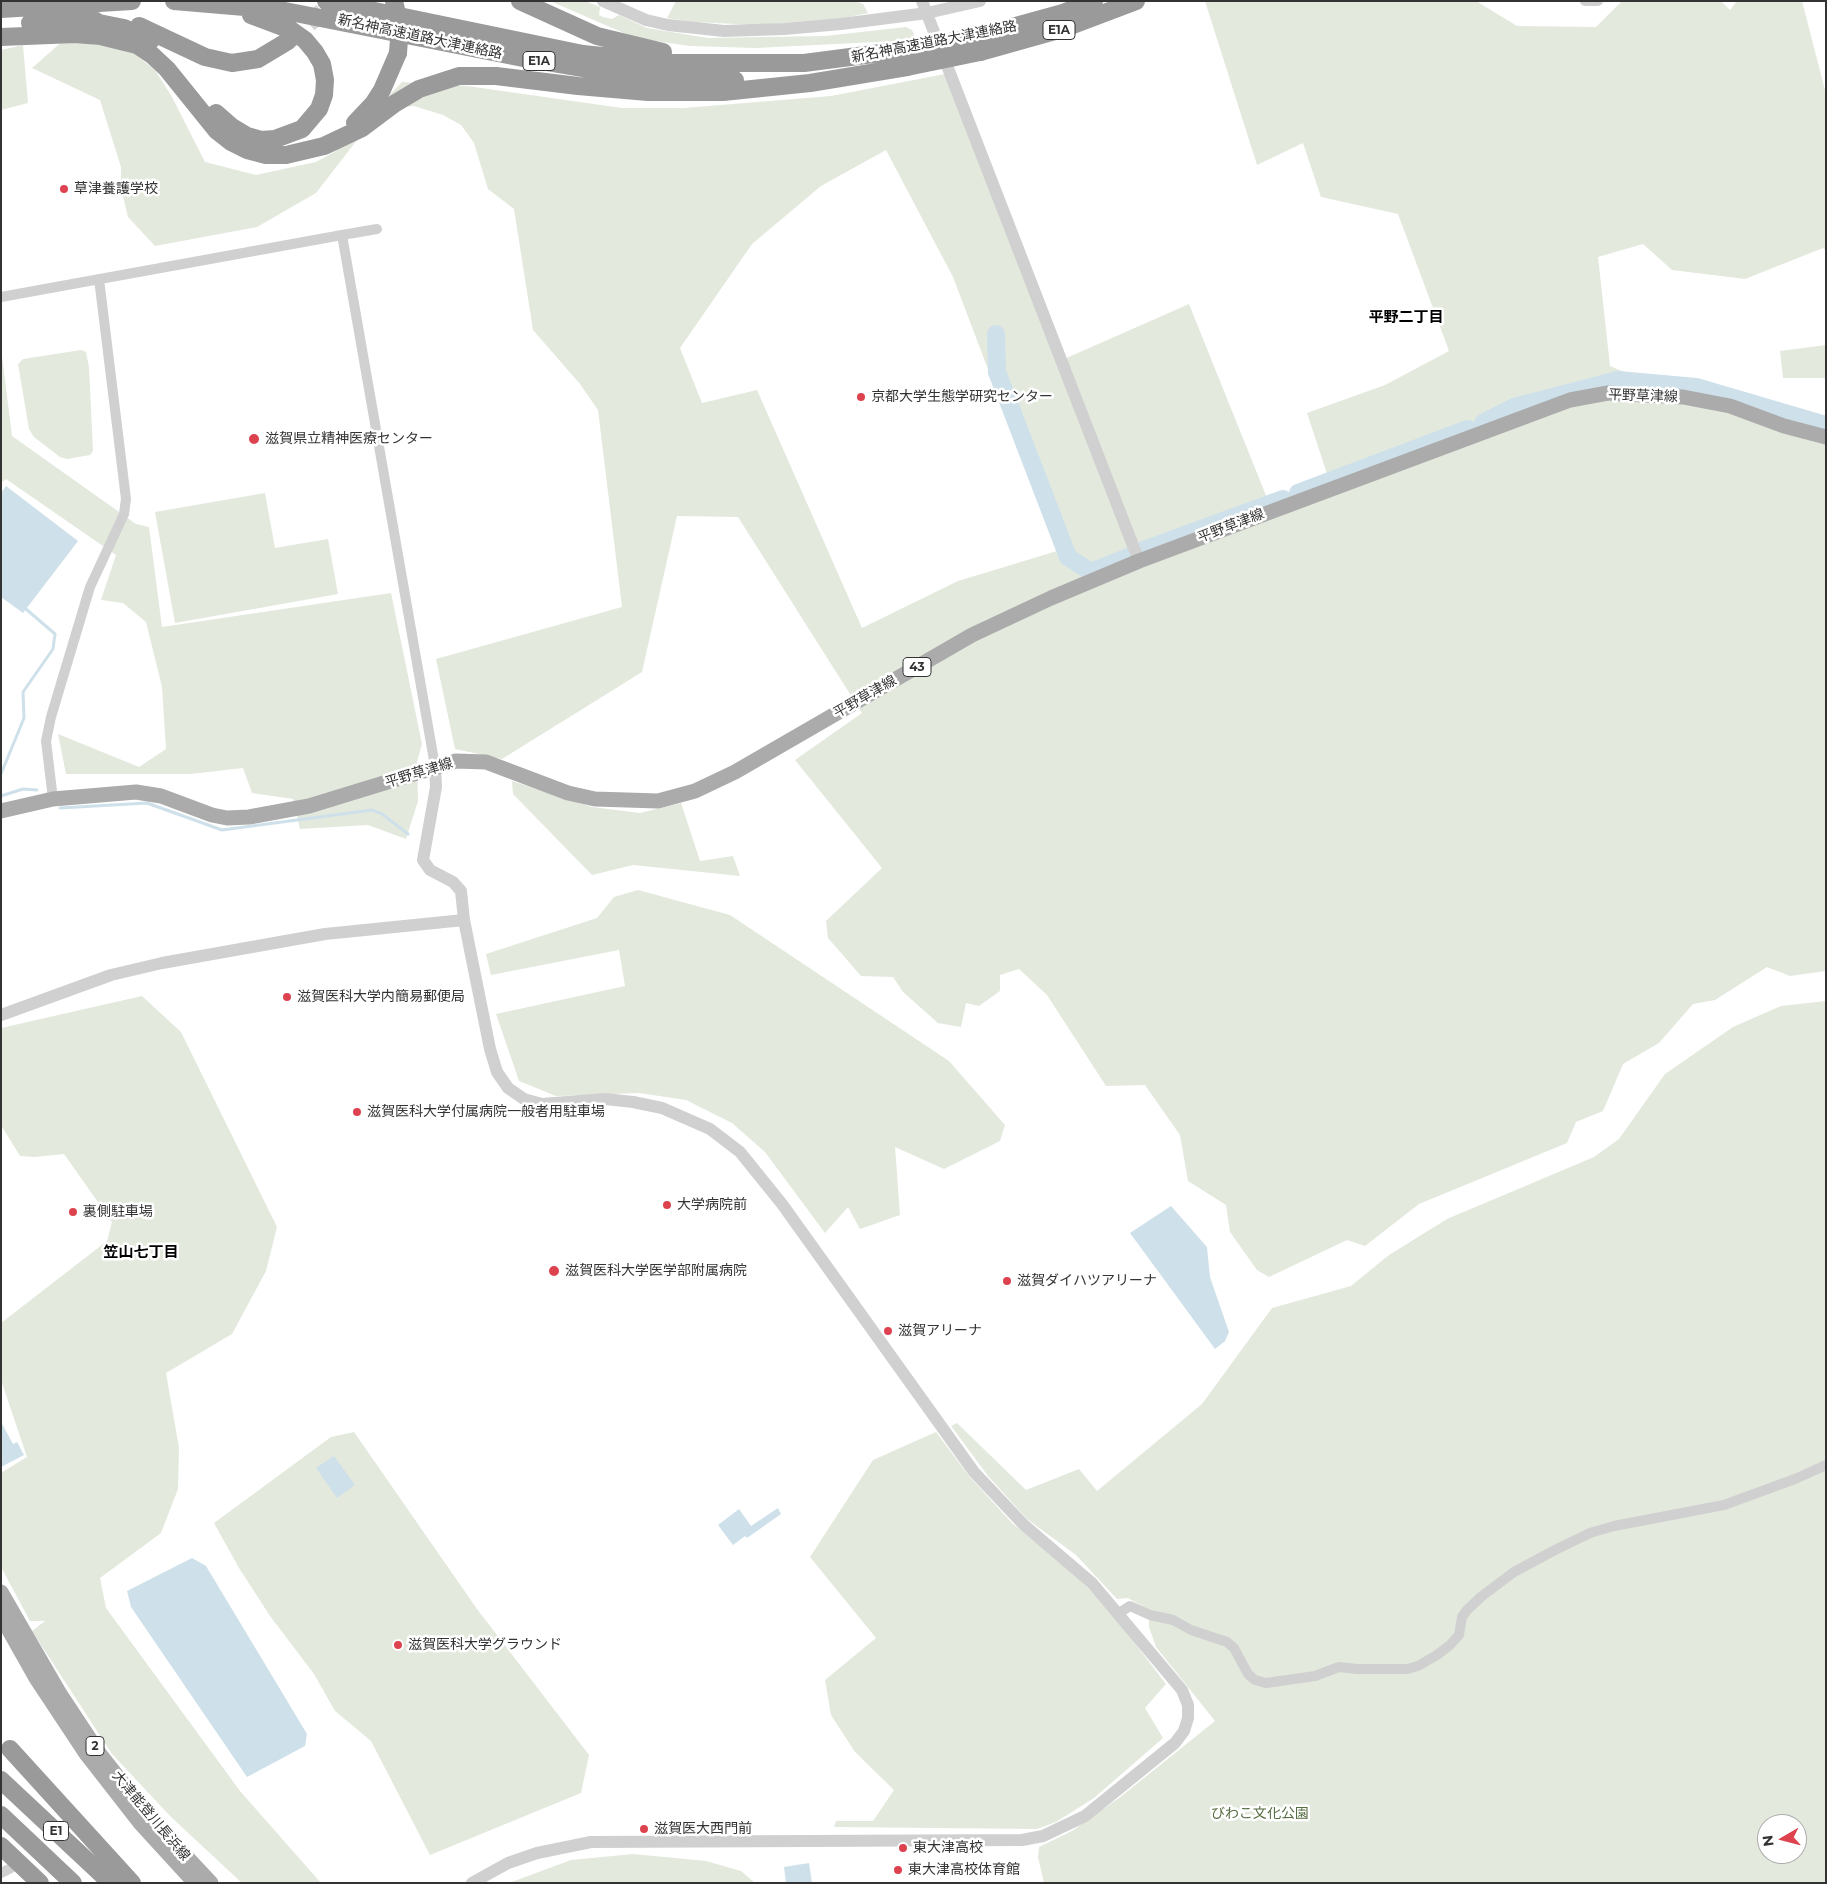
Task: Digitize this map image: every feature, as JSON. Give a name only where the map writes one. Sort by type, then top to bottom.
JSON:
[{"type":"highway","points":[[1,8],[132,1]]},
{"type":"highway","points":[[84,20],[124,28],[158,45],[183,69],[219,117],[247,136],[261,140],[275,139],[302,130],[311,121],[324,95],[325,80],[322,64],[305,40],[276,22],[261,17],[174,1]]},
{"type":"highway","name":"新名神高速道路大津連絡路","points":[[174,1],[244,6],[289,12],[523,58],[644,76],[727,80],[802,79],[1062,29],[1136,1]]},
{"type":"highway","name":"新名神高速道路大津連絡路","points":[[326,1],[583,54],[671,63],[804,63],[906,59]]},
{"type":"highway","points":[[324,146],[361,118],[373,104],[391,72],[398,53],[400,26],[394,1]]},
{"type":"highway","points":[[520,1],[597,36],[659,51],[742,56],[906,59]]},
{"type":"highway","name":"新名神高速道路大津連絡路","points":[[978,44],[1028,23],[1094,1]]},
{"type":"highway","points":[[1,26],[84,20],[127,22],[142,27],[205,57],[232,63],[258,59],[288,41]]},
{"type":"highway","points":[[1,37],[75,34],[100,36],[137,45],[152,55],[167,69],[203,115],[231,142],[247,150],[266,154],[286,155],[324,146],[362,128],[394,104],[419,89],[459,76],[496,76],[648,92],[706,92],[784,87],[906,59]]},
{"type":"highway","points":[[10,1749],[132,1883]]},
{"type":"highway","name":"E1","points":[[1,1780],[111,1883]]},
{"type":"highway","name":"E1","points":[[1,1815],[73,1883]]},
{"type":"highway","points":[[1,1846],[40,1883]]},
{"type":"main road","name":"平野草津線","points":[[1,811],[53,798],[136,792],[161,796],[212,815],[227,818],[249,817],[309,806],[351,795],[456,761],[486,762],[568,793],[595,799],[658,801],[695,791],[735,772],[972,635],[1139,561],[1570,400],[1608,394],[1683,397],[1730,406],[1826,438]]},
{"type":"main road","name":"大津能登川長浜線","points":[[1,1592],[60,1694],[99,1753],[152,1819],[211,1883]]},
{"type":"main road","name":"大津能登川長浜線","points":[[1,1616],[36,1678],[87,1755],[140,1823],[195,1883]]},
{"type":"street","points":[[603,1],[646,20],[668,25],[724,31],[822,26],[924,7],[980,1]]},
{"type":"street","points":[[1584,1],[1598,1]]},
{"type":"street","points":[[924,7],[1139,561]]},
{"type":"street","points":[[1,296],[377,229]]},
{"type":"street","points":[[342,236],[436,766],[436,787],[423,860],[430,870],[454,882],[461,891],[464,920],[490,1049],[497,1072],[508,1088],[524,1099],[542,1104],[605,1099],[662,1108],[710,1128],[740,1152],[777,1197],[974,1472],[1024,1525],[1092,1583],[1119,1612],[1182,1690],[1188,1705],[1188,1718],[1184,1731],[1175,1743],[1085,1816],[1043,1836],[1022,1840],[591,1842],[537,1853],[518,1859],[472,1883]]},
{"type":"street","points":[[53,798],[46,741],[51,718],[90,587],[124,514],[126,499],[99,279]]},
{"type":"street","points":[[1,1015],[103,978],[162,963],[325,934],[464,920]]},
{"type":"street","points":[[1119,1612],[1130,1606],[1150,1615],[1173,1620],[1191,1630],[1227,1642],[1234,1648],[1248,1674],[1255,1680],[1266,1683],[1315,1676],[1339,1666],[1357,1669],[1407,1669],[1424,1662],[1450,1645],[1459,1635],[1462,1618],[1467,1610],[1482,1596],[1514,1572],[1555,1550],[1590,1533],[1614,1526],[1724,1505],[1795,1479],[1826,1465]]},
{"type":"street","points":[[1,1873],[11,1868]]},
{"type":"green space","points":[[550,1],[585,1],[600,7],[599,15],[603,17],[612,19],[619,15],[647,28],[708,38],[825,36],[906,27],[912,30],[916,40],[756,48],[690,46],[627,37],[626,34]]},
{"type":"green space","points":[[676,1],[855,1],[863,4],[868,13],[844,18],[757,25],[694,22],[667,18]]},
{"type":"green space","points":[[1205,1],[1476,1],[1517,26],[1596,27],[1622,1],[1721,1],[1730,10],[1737,1],[1802,1],[1826,94],[1826,250],[1823,248],[1745,279],[1672,270],[1643,244],[1598,257],[1610,366],[1683,397],[1826,433],[1826,971],[1790,976],[1767,967],[1715,1000],[1693,1004],[1659,1043],[1623,1064],[1603,1111],[1576,1122],[1567,1143],[1419,1204],[1365,1246],[1347,1240],[1269,1277],[1257,1270],[1230,1232],[1226,1205],[1188,1181],[1180,1135],[1145,1085],[1106,1086],[1047,995],[1019,969],[1000,975],[1000,991],[979,1006],[966,1003],[961,1027],[938,1023],[903,992],[893,977],[861,976],[828,938],[826,921],[882,868],[795,760],[862,713],[738,517],[677,516],[642,672],[502,759],[455,749],[436,659],[622,607],[598,410],[580,384],[533,330],[514,209],[488,189],[474,143],[461,125],[443,115],[414,106],[381,109],[316,193],[257,227],[155,246],[128,217],[121,188],[121,167],[100,100],[32,68],[64,40],[130,50],[155,70],[172,97],[205,162],[256,175],[316,162],[336,151],[402,82],[467,86],[622,108],[684,108],[831,96],[950,73],[1062,360],[1189,304],[1271,508],[1331,486],[1307,413],[1385,385],[1449,351],[1398,214],[1321,197],[1303,143],[1257,165]],"holes":[[[886,150],[953,277],[1057,551],[958,581],[862,628],[757,390],[702,403],[680,348],[752,244],[821,186]]]},
{"type":"green space","points":[[23,45],[28,103],[1,110],[1,50]]},
{"type":"green space","points":[[1826,345],[1826,378],[1783,378],[1780,351]]},
{"type":"green space","points":[[1,348],[12,436],[136,524],[149,527],[162,627],[391,593],[422,744],[417,762],[418,801],[406,839],[368,825],[300,829],[293,799],[252,793],[243,768],[191,774],[66,774],[58,734],[139,767],[166,749],[162,687],[146,622],[123,603],[101,600],[116,555],[6,479],[1,483]]},
{"type":"green space","points":[[81,350],[86,352],[89,367],[93,451],[90,455],[67,459],[60,457],[34,437],[29,429],[18,364],[23,359]]},
{"type":"green space","points":[[265,493],[275,548],[328,539],[338,594],[175,623],[155,512]]},
{"type":"green space","points":[[512,781],[592,807],[640,813],[681,803],[700,861],[733,856],[740,876],[633,865],[592,875],[513,794]]},
{"type":"green space","points":[[638,890],[730,915],[949,1061],[1005,1125],[1000,1141],[944,1169],[895,1147],[900,1215],[860,1229],[848,1207],[825,1233],[765,1152],[732,1123],[686,1100],[639,1093],[556,1096],[519,1081],[496,1014],[625,986],[619,950],[491,975],[486,954],[597,918],[614,897]]},
{"type":"green space","points":[[142,996],[181,1032],[277,1227],[266,1271],[232,1334],[166,1373],[179,1448],[178,1489],[161,1533],[100,1578],[106,1608],[240,1791],[321,1883],[242,1883],[171,1817],[112,1754],[32,1631],[45,1621],[30,1621],[1,1567],[1,1473],[27,1457],[1,1380],[1,1323],[107,1241],[112,1222],[64,1154],[35,1157],[20,1156],[1,1125],[1,1028]]},
{"type":"green space","name":"びわこ文化公園","points":[[1826,1001],[1826,1883],[1044,1883],[1038,1857],[1039,1847],[1072,1831],[1119,1798],[1215,1721],[1156,1647],[1149,1627],[1149,1610],[1128,1598],[1117,1599],[1076,1555],[1027,1519],[988,1476],[951,1426],[957,1423],[1026,1490],[1079,1469],[1097,1491],[1202,1404],[1272,1308],[1351,1286],[1389,1255],[1447,1219],[1594,1157],[1619,1139],[1665,1074],[1733,1027],[1781,1006]]},
{"type":"green space","name":"滋賀医科大学グラウンド","points":[[354,1432],[477,1609],[589,1755],[581,1793],[430,1855],[371,1741],[335,1711],[314,1674],[270,1616],[239,1568],[214,1523],[331,1437]]},
{"type":"green space","points":[[936,1432],[969,1476],[1012,1523],[1080,1579],[1118,1621],[1166,1684],[1145,1708],[1163,1738],[1094,1798],[1056,1822],[1037,1829],[834,1827],[836,1821],[873,1821],[894,1790],[855,1752],[831,1715],[825,1680],[876,1638],[810,1557],[873,1460]]},
{"type":"green space","points":[[633,1854],[706,1861],[741,1871],[755,1883],[509,1883],[571,1860]]},
{"type":"water","points":[[6,486],[78,541],[23,613],[1,597],[1,493]]},
{"type":"water","points":[[1171,1206],[1207,1247],[1210,1277],[1229,1332],[1225,1341],[1215,1349],[1130,1233]]},
{"type":"water","points":[[1,1422],[13,1444],[17,1442],[24,1455],[1,1467]]},
{"type":"water","points":[[334,1456],[355,1485],[337,1498],[316,1468]]},
{"type":"water","points":[[778,1508],[781,1514],[747,1538],[745,1536],[733,1545],[718,1525],[739,1509],[751,1526]]},
{"type":"water","points":[[192,1558],[206,1566],[307,1734],[305,1746],[247,1777],[131,1607],[127,1591]]},
{"type":"water","points":[[809,1863],[812,1883],[786,1883],[784,1867]]},
{"type":"waterway","points":[[996,334],[997,372],[1068,557],[1091,572],[1128,557]]},
{"type":"waterway","points":[[1483,423],[1514,407],[1618,380],[1696,387],[1826,425]]},
{"type":"waterway","points":[[1298,493],[1468,429]]},
{"type":"waterway","points":[[1144,550],[1283,499]]},
{"type":"waterway","points":[[1,774],[24,718],[23,692],[53,649],[55,634],[26,609]]},
{"type":"waterway","points":[[1,796],[23,789],[37,790]]},
{"type":"waterway","points":[[60,808],[147,803],[222,830],[372,810],[382,814],[408,834]]},
{"type":"tunnel","points":[[288,41],[335,1]]},
{"type":"place","name":"草津養護学校","points":[[64,189]]},
{"type":"place","name":"京都大学生態学研究センター","points":[[861,397]]},
{"type":"place","name":"滋賀県立精神医療センター","points":[[254,439]]},
{"type":"place","name":"滋賀医科大学内簡易郵便局","points":[[287,997]]},
{"type":"place","name":"滋賀医科大学付属病院一般者用駐車場","points":[[357,1112]]},
{"type":"place","name":"大学病院前","points":[[667,1205]]},
{"type":"place","name":"裏側駐車場","points":[[73,1212]]},
{"type":"place","name":"滋賀医科大学医学部附属病院","points":[[554,1271]]},
{"type":"place","name":"滋賀ダイハツアリーナ","points":[[1007,1281]]},
{"type":"place","name":"滋賀アリーナ","points":[[888,1331]]},
{"type":"place","name":"滋賀医科大学グラウンド","points":[[398,1645]]},
{"type":"place","name":"滋賀医大西門前","points":[[644,1829]]},
{"type":"place","name":"東大津高校","points":[[903,1848]]},
{"type":"place","name":"東大津高校体育館","points":[[898,1870]]},
{"type":"district","name":"平野二丁目","points":[[1406,318]]},
{"type":"district","name":"笠山七丁目","points":[[141,1253]]}]
